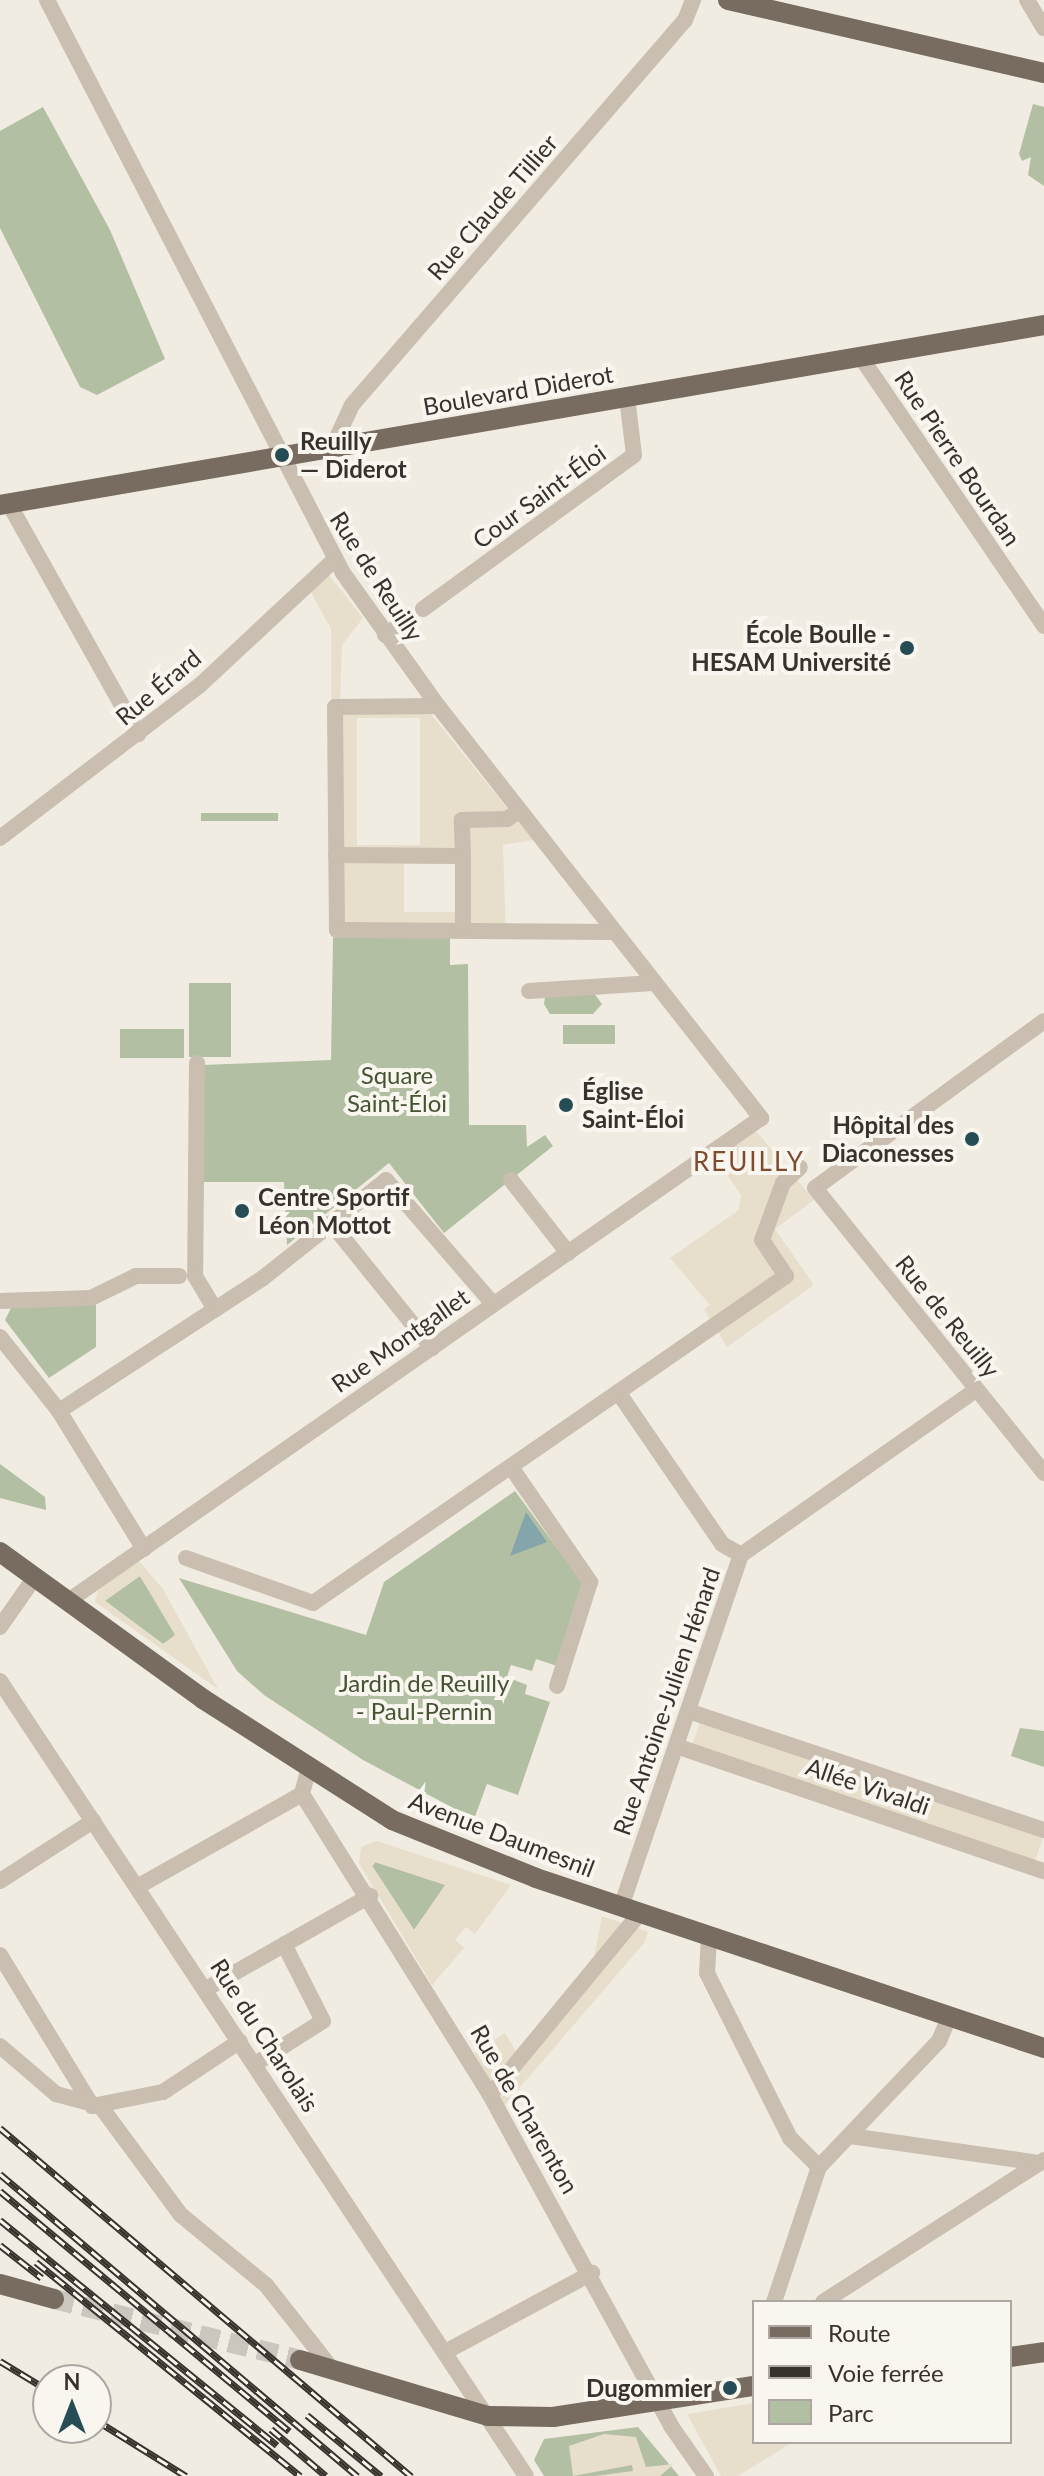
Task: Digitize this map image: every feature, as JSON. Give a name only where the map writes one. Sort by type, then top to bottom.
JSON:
[{"type":"main road","points":[[728,0],[787,7],[1044,73]]},
{"type":"main road","name":"Boulevard Diderot","points":[[4,504],[1044,325]]},
{"type":"main road","name":"Avenue Daumesnil","points":[[0,1552],[308,1771],[392,1820],[630,1910],[1044,2048]]},
{"type":"main road","points":[[0,2284],[54,2299]]},
{"type":"main road","points":[[1012,2357],[1044,2352]]},
{"type":"main road","points":[[300,2360],[488,2416],[553,2417],[658,2398],[752,2386]]},
{"type":"street","name":"Rue de Reuilly","points":[[47,0],[278,458],[335,559],[385,635],[438,706],[761,1118]]},
{"type":"street","name":"Rue Claude Tillier","points":[[332,448],[352,405],[685,20],[693,0]]},
{"type":"street","points":[[1027,0],[1044,28]]},
{"type":"street","name":"Rue Pierre Bourdan","points":[[860,356],[1044,626]]},
{"type":"street","name":"Cour Saint-Éloi","points":[[423,609],[634,455],[627,397]]},
{"type":"street","points":[[4,504],[138,734]]},
{"type":"street","name":"Rue Érard","points":[[0,838],[138,734],[335,559]]},
{"type":"street","points":[[385,635],[402,623]]},
{"type":"street","points":[[438,706],[335,707],[337,930],[613,932]]},
{"type":"street","points":[[463,931],[462,820],[507,819],[519,811]]},
{"type":"street","points":[[336,855],[463,856]]},
{"type":"street","points":[[529,991],[653,983]]},
{"type":"street","name":"Rue de Reuilly","points":[[1044,1021],[815,1188],[1044,1473]]},
{"type":"street","points":[[197,1063],[195,1276],[215,1309]]},
{"type":"street","name":"Rue Montgallet","points":[[68,1601],[761,1118]]},
{"type":"street","points":[[186,1558],[313,1603],[786,1276],[762,1240],[783,1183],[800,1167]]},
{"type":"street","points":[[511,1180],[568,1253]]},
{"type":"street","points":[[59,1411],[215,1309],[301,1247],[382,1181],[398,1187],[493,1304]]},
{"type":"street","points":[[331,1223],[432,1348]]},
{"type":"street","points":[[0,1301],[91,1298],[136,1276],[179,1276]]},
{"type":"street","points":[[0,1337],[59,1411],[144,1549]]},
{"type":"street","name":"Rue Antoine-Julien Hénard","points":[[630,1910],[676,1746],[741,1555],[976,1390]]},
{"type":"street","points":[[618,1392],[722,1544],[741,1555]]},
{"type":"street","points":[[511,1467],[590,1582],[557,1686]]},
{"type":"street","points":[[0,1627],[35,1577]]},
{"type":"street","name":"Rue du Charolais","points":[[0,1681],[447,2351],[526,2476]]},
{"type":"street","name":"Allée Vivaldi","points":[[688,1711],[1044,1830]]},
{"type":"street","name":"Allée Vivaldi","points":[[676,1746],[1044,1871]]},
{"type":"street","points":[[137,1887],[302,1794],[308,1771]]},
{"type":"street","name":"Rue de Charenton","points":[[302,1794],[370,1896],[490,2095],[592,2273],[658,2398],[706,2476]]},
{"type":"street","points":[[0,1881],[93,1821]]},
{"type":"street","points":[[206,1989],[370,1896]]},
{"type":"street","points":[[490,2095],[630,1910]]},
{"type":"street","points":[[709,1936],[707,1973],[790,2138],[819,2167]]},
{"type":"street","points":[[255,2064],[323,2021],[284,1944]]},
{"type":"street","points":[[0,1955],[93,2105],[181,2215],[266,2285],[332,2369]]},
{"type":"street","points":[[775,2300],[819,2167],[939,2041],[949,2017]]},
{"type":"street","points":[[0,2046],[56,2094],[93,2105],[163,2092],[240,2041]]},
{"type":"street","points":[[850,2136],[1042,2161]]},
{"type":"street","points":[[826,2300],[1042,2161]]},
{"type":"street","points":[[447,2351],[592,2273]]},
{"type":"green space","points":[[1033,104],[1044,107],[1044,186],[1028,175],[1031,157],[1022,161],[1019,154]]},
{"type":"green space","points":[[43,107],[110,230],[165,359],[97,395],[80,387],[0,228],[0,131]]},
{"type":"green space","points":[[201,813],[278,813],[278,821],[201,821]]},
{"type":"green space","name":"Square Saint-Éloi","points":[[450,937],[450,965],[468,964],[469,1125],[526,1125],[527,1147],[545,1135],[553,1146],[444,1233],[389,1163],[287,1245],[284,1182],[200,1182],[201,1065],[331,1060],[333,938]]},
{"type":"green space","points":[[189,983],[231,983],[231,1057],[189,1057]]},
{"type":"green space","points":[[593,992],[602,1004],[593,1014],[550,1014],[544,1004],[545,997]]},
{"type":"green space","points":[[563,1025],[615,1025],[615,1044],[563,1044]]},
{"type":"green space","points":[[120,1029],[184,1029],[184,1058],[120,1058]]},
{"type":"green space","points":[[96,1303],[96,1347],[49,1378],[5,1320],[13,1304]]},
{"type":"green space","points":[[0,1464],[45,1497],[46,1510],[0,1498]]},
{"type":"green space","name":"Jardin de Reuilly - Paul-Pernin","points":[[515,1491],[586,1587],[557,1666],[536,1659],[532,1671],[511,1665],[507,1677],[527,1685],[525,1694],[550,1702],[518,1795],[487,1784],[474,1819],[363,1760],[264,1695],[237,1671],[179,1578],[366,1635],[384,1582]]},
{"type":"green space","points":[[140,1576],[176,1635],[163,1644],[104,1600]]},
{"type":"green space","points":[[1020,1728],[1044,1731],[1044,1767],[1011,1756]]},
{"type":"green space","points":[[375,1862],[446,1885],[414,1930],[372,1866]]},
{"type":"green space","points":[[638,2427],[679,2476],[544,2476],[534,2460],[544,2439]]},
{"type":"shaded area","points":[[328,574],[363,618],[342,645],[340,702],[421,702],[533,840],[503,845],[506,937],[333,938],[331,629],[308,587]],"holes":[[[357,718],[420,718],[420,845],[357,845]],[[404,864],[457,864],[457,912],[404,912]]]},
{"type":"shaded area","points":[[756,1131],[814,1200],[775,1229],[814,1285],[727,1347],[704,1309],[710,1305],[670,1258],[739,1210],[741,1195],[715,1157]]},
{"type":"shaded area","points":[[139,1561],[163,1589],[218,1689],[95,1602],[99,1587]],"holes":[[[140,1576],[175,1635],[163,1644],[105,1601]]]},
{"type":"shaded area","points":[[701,1719],[1043,1837],[1034,1865],[691,1747]]},
{"type":"shaded area","points":[[377,1841],[511,1885],[475,1934],[466,1927],[455,1940],[464,1948],[432,1985],[359,1863],[361,1847]],"holes":[[[376,1862],[445,1885],[414,1930],[372,1866]]]},
{"type":"shaded area","points":[[602,1916],[648,1932],[645,1942],[504,2106],[474,2053],[505,2033],[519,2056],[594,1957]]},
{"type":"shaded area","points":[[752,2403],[752,2444],[790,2444],[738,2476],[721,2476],[687,2414]]},
{"type":"shaded area","points":[[604,2434],[636,2437],[646,2467],[674,2464],[660,2476],[595,2476],[633,2471],[632,2465],[573,2476],[569,2446]]},
{"type":"water","points":[[526,1512],[547,1542],[510,1556]]},
{"type":"tunnel","points":[[402,623],[423,609]]},
{"type":"tunnel","points":[[54,2299],[300,2360]]},
{"type":"railway","points":[[0,2128],[411,2476]]},
{"type":"railway","points":[[0,2174],[357,2476]]},
{"type":"railway","points":[[0,2191],[289,2431]]},
{"type":"railway","points":[[0,2220],[277,2445]]},
{"type":"railway","points":[[0,2245],[42,2278]]},
{"type":"railway","points":[[36,2262],[300,2476]]},
{"type":"railway","points":[[0,2361],[32,2380]]},
{"type":"railway","points":[[307,2415],[381,2476]]},
{"type":"railway","points":[[271,2429],[326,2476]]},
{"type":"railway","points":[[112,2430],[186,2476]]},
{"type":"place","name":"Reuilly — Diderot","points":[[282,455]]},
{"type":"place","name":"École Boulle - HESAM Université","points":[[907,648]]},
{"type":"place","name":"Église Saint-Éloi","points":[[566,1105]]},
{"type":"place","name":"Hôpital des Diaconesses","points":[[972,1139]]},
{"type":"place","name":"Centre Sportif Léon Mottot","points":[[242,1211]]},
{"type":"place","name":"Dugommier","points":[[730,2388]]},
{"type":"district","name":"REUILLY","points":[[749,1162]]}]
